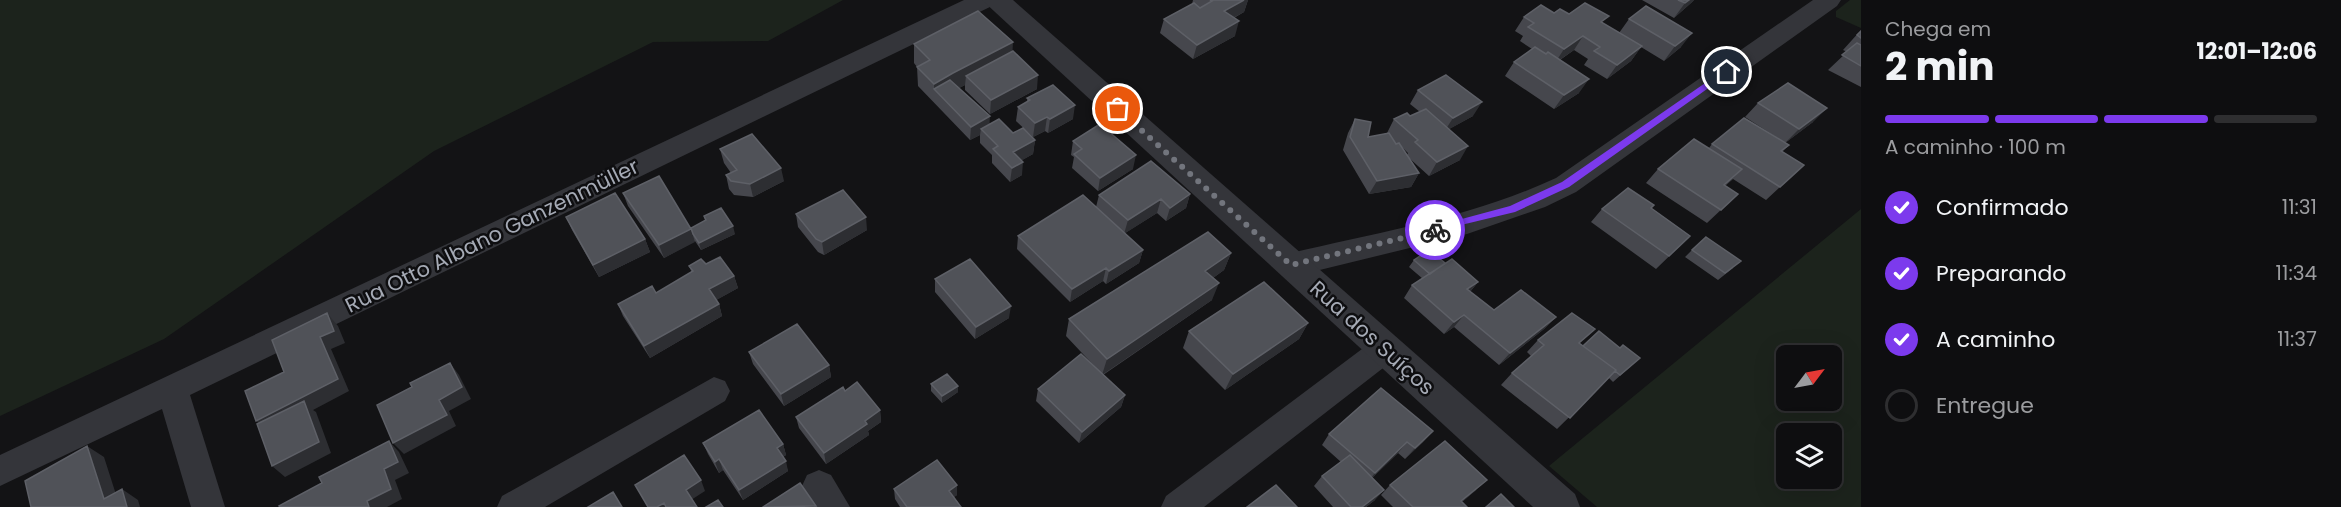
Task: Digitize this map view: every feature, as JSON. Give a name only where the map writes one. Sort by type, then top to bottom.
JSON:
[{"type":"street","name":"Rua Otto Albano Ganzenmüller","points":[[0,471],[984,0]]},
{"type":"street","name":"Rua dos Suíços","points":[[996,0],[1561,507]]},
{"type":"street","points":[[1291,265],[1487,217],[1542,197],[1566,184],[1829,0]]},
{"type":"street","points":[[1178,507],[1385,349]]},
{"type":"street","points":[[172,389],[208,507]]},
{"type":"street","points":[[514,507],[714,391]]},
{"type":"shaded area","points":[[0,0],[843,0],[768,41],[653,42],[434,151],[164,339],[0,416]]},
{"type":"shaded area","points":[[1850,0],[1861,0],[1861,28],[1836,17],[1836,11]]},
{"type":"shaded area","points":[[1861,209],[1861,507],[1597,507],[1549,466]]},
{"type":"building","points":[[1210,0],[1244,0],[1224,11],[1239,21],[1197,45],[1164,19],[1194,3],[1200,8],[1212,1]]},
{"type":"building","points":[[1585,3],[1609,16],[1601,22],[1642,46],[1617,65],[1594,51],[1600,47],[1583,36],[1564,49],[1528,27],[1534,23],[1524,17],[1541,5],[1554,13],[1560,9],[1569,14]]},
{"type":"building","points":[[1646,6],[1692,33],[1675,46],[1629,19]]},
{"type":"building","points":[[978,11],[1013,42],[934,84],[917,67],[930,60],[914,44]]},
{"type":"building","points":[[1857,43],[1861,45],[1861,66],[1842,55]]},
{"type":"building","points":[[1535,47],[1546,54],[1548,52],[1589,79],[1564,95],[1514,62]]},
{"type":"building","points":[[1013,51],[1038,75],[991,100],[966,76]]},
{"type":"building","points":[[1446,75],[1482,102],[1453,118],[1418,90]]},
{"type":"building","points":[[950,80],[990,116],[971,127],[934,89]]},
{"type":"building","points":[[1788,83],[1827,108],[1799,129],[1758,103]]},
{"type":"building","points":[[1053,85],[1075,105],[1050,119],[1047,117],[1035,123],[1018,107],[1030,100],[1027,98]]},
{"type":"building","points":[[1426,109],[1468,146],[1437,162],[1415,142],[1418,140],[1394,119],[1407,113],[1410,116]]},
{"type":"building","points":[[1744,118],[1789,145],[1781,151],[1804,165],[1780,187],[1712,144]]},
{"type":"building","points":[[999,119],[1013,133],[1023,128],[1035,140],[1013,152],[1023,162],[1012,168],[993,149],[998,146],[981,129]]},
{"type":"building","points":[[1355,119],[1371,122],[1368,137],[1389,133],[1396,144],[1399,143],[1419,173],[1377,181],[1350,137]]},
{"type":"building","points":[[1100,124],[1136,155],[1100,178],[1074,154],[1082,149],[1073,141]]},
{"type":"building","points":[[752,134],[781,168],[750,184],[731,181],[726,175],[737,170],[720,149]]},
{"type":"building","points":[[1694,139],[1742,169],[1724,185],[1738,194],[1721,210],[1658,169]]},
{"type":"building","points":[[1151,161],[1190,194],[1170,208],[1161,199],[1128,220],[1099,195]]},
{"type":"building","points":[[659,176],[691,229],[659,245],[623,193]]},
{"type":"building","points":[[1628,188],[1654,205],[1651,208],[1690,236],[1669,256],[1602,209]]},
{"type":"building","points":[[843,190],[866,217],[822,242],[816,239],[796,214]]},
{"type":"building","points":[[615,193],[645,239],[593,265],[566,217]]},
{"type":"building","points":[[1083,195],[1143,250],[1109,271],[1106,268],[1072,289],[1018,236]]},
{"type":"building","points":[[721,208],[733,226],[699,243],[691,228],[706,220],[704,216]]},
{"type":"building","points":[[1208,232],[1231,253],[1205,271],[1219,283],[1107,359],[1069,319]]},
{"type":"building","points":[[1706,237],[1741,261],[1725,273],[1692,250]]},
{"type":"building","points":[[1429,250],[1445,263],[1430,274],[1414,260]]},
{"type":"building","points":[[720,257],[734,276],[709,289],[719,304],[644,346],[618,304],[652,286],[656,293],[693,271],[689,266],[701,259],[706,264]]},
{"type":"building","points":[[970,259],[1011,306],[976,327],[935,279]]},
{"type":"building","points":[[1452,259],[1478,282],[1467,289],[1494,310],[1521,290],[1556,317],[1510,353],[1464,315],[1454,322],[1412,285]]},
{"type":"building","points":[[1264,282],[1308,323],[1233,374],[1189,331]]},
{"type":"building","points":[[327,313],[334,331],[320,337],[338,379],[256,421],[245,391],[284,372],[272,340]]},
{"type":"building","points":[[1572,313],[1595,329],[1579,343],[1616,370],[1570,418],[1512,373],[1544,345],[1538,340]]},
{"type":"building","points":[[797,324],[829,365],[781,394],[749,352]]},
{"type":"building","points":[[1599,331],[1620,348],[1623,345],[1640,358],[1620,375],[1583,346]]},
{"type":"building","points":[[1081,354],[1125,395],[1082,432],[1038,389]]},
{"type":"building","points":[[450,363],[462,387],[439,400],[447,415],[393,443],[377,405],[412,387],[410,383]]},
{"type":"building","points":[[947,374],[958,386],[942,396],[931,384]]},
{"type":"building","points":[[857,382],[880,410],[865,421],[867,424],[824,453],[796,417],[843,387],[845,391]]},
{"type":"building","points":[[1381,388],[1433,431],[1415,448],[1407,442],[1375,473],[1329,434]]},
{"type":"building","points":[[304,401],[319,442],[272,466],[257,424]]},
{"type":"building","points":[[759,410],[783,444],[777,448],[786,461],[739,490],[719,459],[715,462],[703,443]]},
{"type":"building","points":[[389,441],[398,462],[384,469],[391,489],[367,501],[369,507],[279,506],[322,483],[319,477]]},
{"type":"building","points":[[1445,441],[1487,480],[1461,501],[1467,507],[1413,507],[1390,485]]},
{"type":"building","points":[[87,446],[104,499],[122,489],[127,507],[31,507],[25,481]]},
{"type":"building","points":[[684,455],[701,480],[686,490],[697,507],[666,507],[664,503],[657,507],[648,507],[635,485]]},
{"type":"building","points":[[1350,455],[1384,490],[1362,507],[1351,507],[1322,476]]},
{"type":"building","points":[[937,460],[957,485],[949,491],[961,507],[907,507],[894,489]]},
{"type":"building","points":[[800,483],[816,506],[763,507]]},
{"type":"building","points":[[1276,485],[1297,507],[1247,507]]},
{"type":"building","points":[[613,492],[622,507],[588,507]]},
{"type":"building","points":[[1501,494],[1514,507],[1486,507]]},
{"type":"building","points":[[718,500],[723,507],[706,507]]},
{"type":"way so far","points":[[1118,109],[1291,265],[1435,230]]},
{"type":"route","points":[[1435,230],[1487,217],[1542,197],[1566,184],[1727,72]]}]
